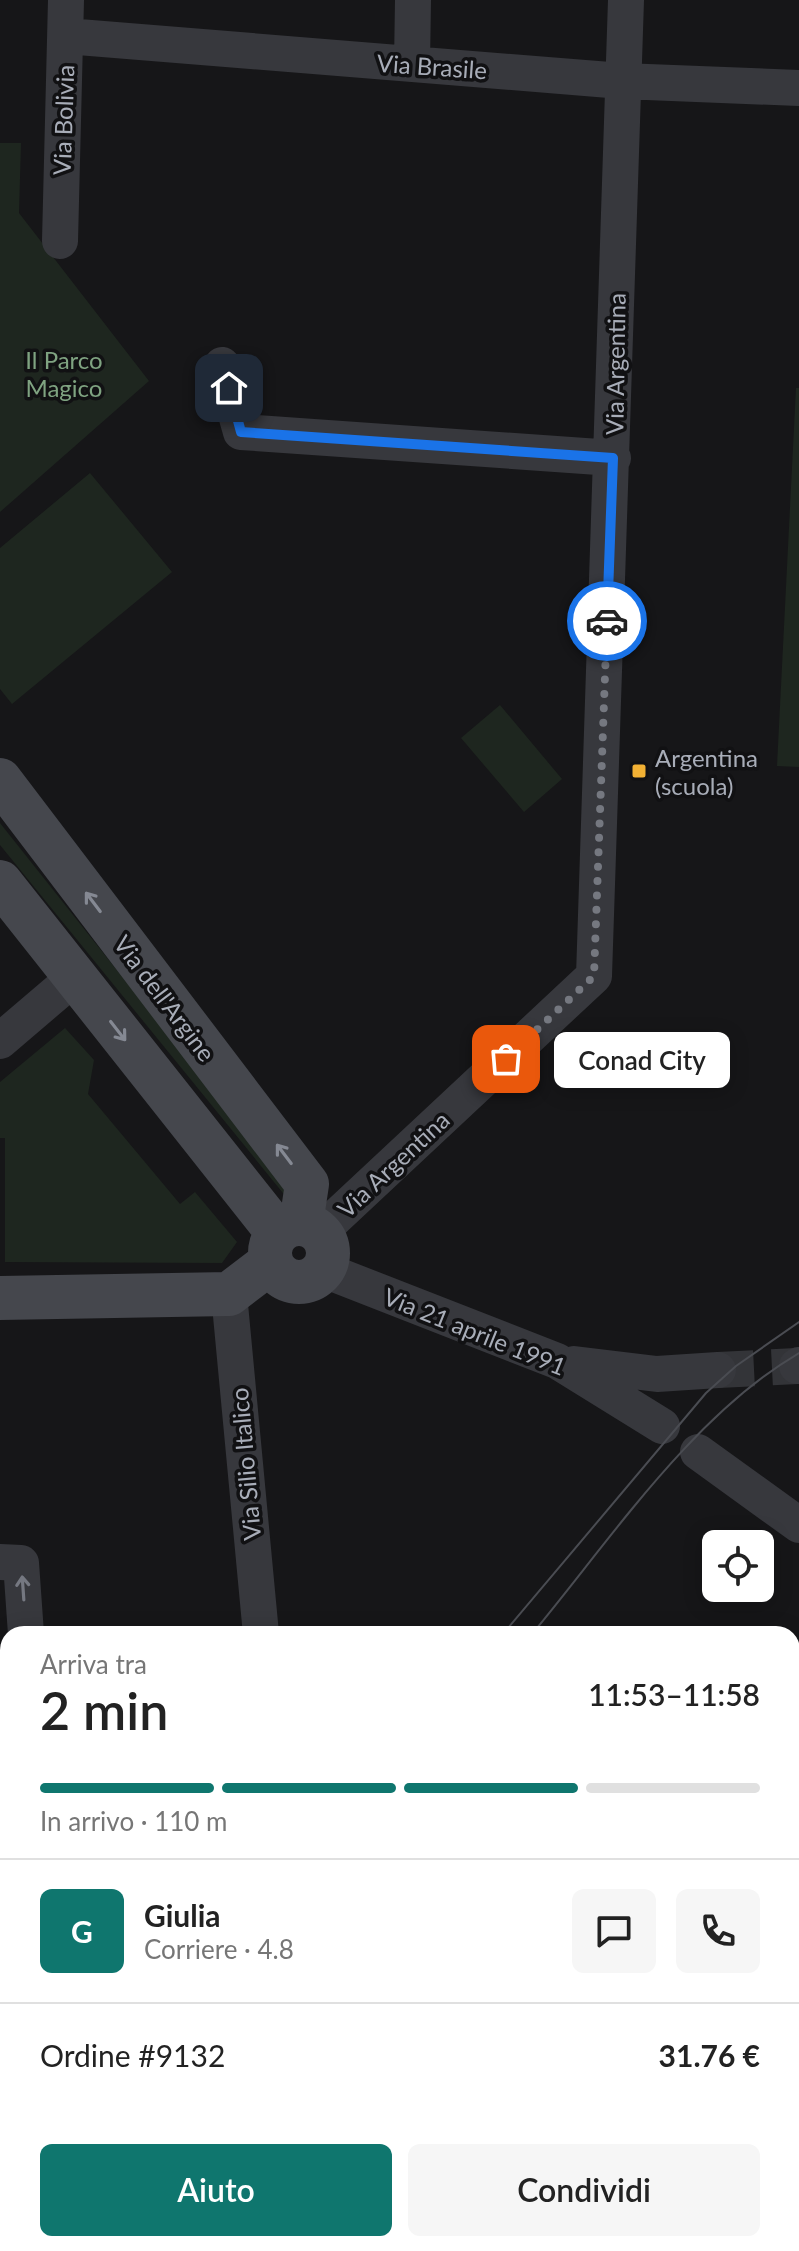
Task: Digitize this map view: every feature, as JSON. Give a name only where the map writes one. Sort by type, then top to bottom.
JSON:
[{"type":"street","name":"Via Bolivia","points":[[60,241],[66,0]]},
{"type":"street","points":[[412,64],[413,0]]},
{"type":"street","name":"Via Argentina","points":[[299,1244],[594,976],[626,0]]},
{"type":"street","name":"Via Brasile","points":[[66,36],[622,81],[799,88]]},
{"type":"street","points":[[222,365],[241,432],[613,458]]},
{"type":"street","name":"Via dell'Argine","points":[[0,780],[307,1184],[299,1244]]},
{"type":"street","points":[[0,882],[75,977],[299,1244],[229,1294],[0,1298]]},
{"type":"street","points":[[0,1041],[75,977]]},
{"type":"street","name":"Via 21 aprile 1991","points":[[299,1244],[557,1361],[662,1426]]},
{"type":"street","name":"Via Silio Italico","points":[[229,1294],[260,1626]]},
{"type":"street","points":[[557,1361],[657,1374],[718,1370]]},
{"type":"street","points":[[698,1452],[799,1525]]},
{"type":"street","points":[[0,1562],[21,1563],[25,1626]]},
{"type":"green space","name":"Il Parco Magico","points":[[0,143],[21,143],[19,213],[149,381],[0,512]]},
{"type":"green space","points":[[796,388],[799,388],[799,767],[777,766]]},
{"type":"green space","points":[[90,473],[172,572],[12,704],[0,689],[0,548]]},
{"type":"green space","points":[[500,705],[562,779],[524,812],[461,738]]},
{"type":"green space","points":[[0,823],[294,1193],[287,1198],[0,845]]},
{"type":"green space","points":[[65,1028],[94,1060],[88,1094],[180,1204],[195,1192],[237,1242],[222,1263],[5,1262],[5,1138],[0,1138],[0,1082]]},
{"type":"tunnel","points":[[718,1370],[797,1366]]},
{"type":"tram line","points":[[510,1626],[706,1393],[736,1366],[799,1322]]},
{"type":"tram line","points":[[538,1626],[688,1445],[760,1379],[799,1353]]},
{"type":"way so far","points":[[506,1059],[594,976],[607,621]]},
{"type":"place","name":"Argentina (scuola)","points":[[639,771]]},
{"type":"place","name":"Conad City","points":[[506,1059]]},
{"type":"route","points":[[229,388],[241,432],[613,458],[607,621]]}]
